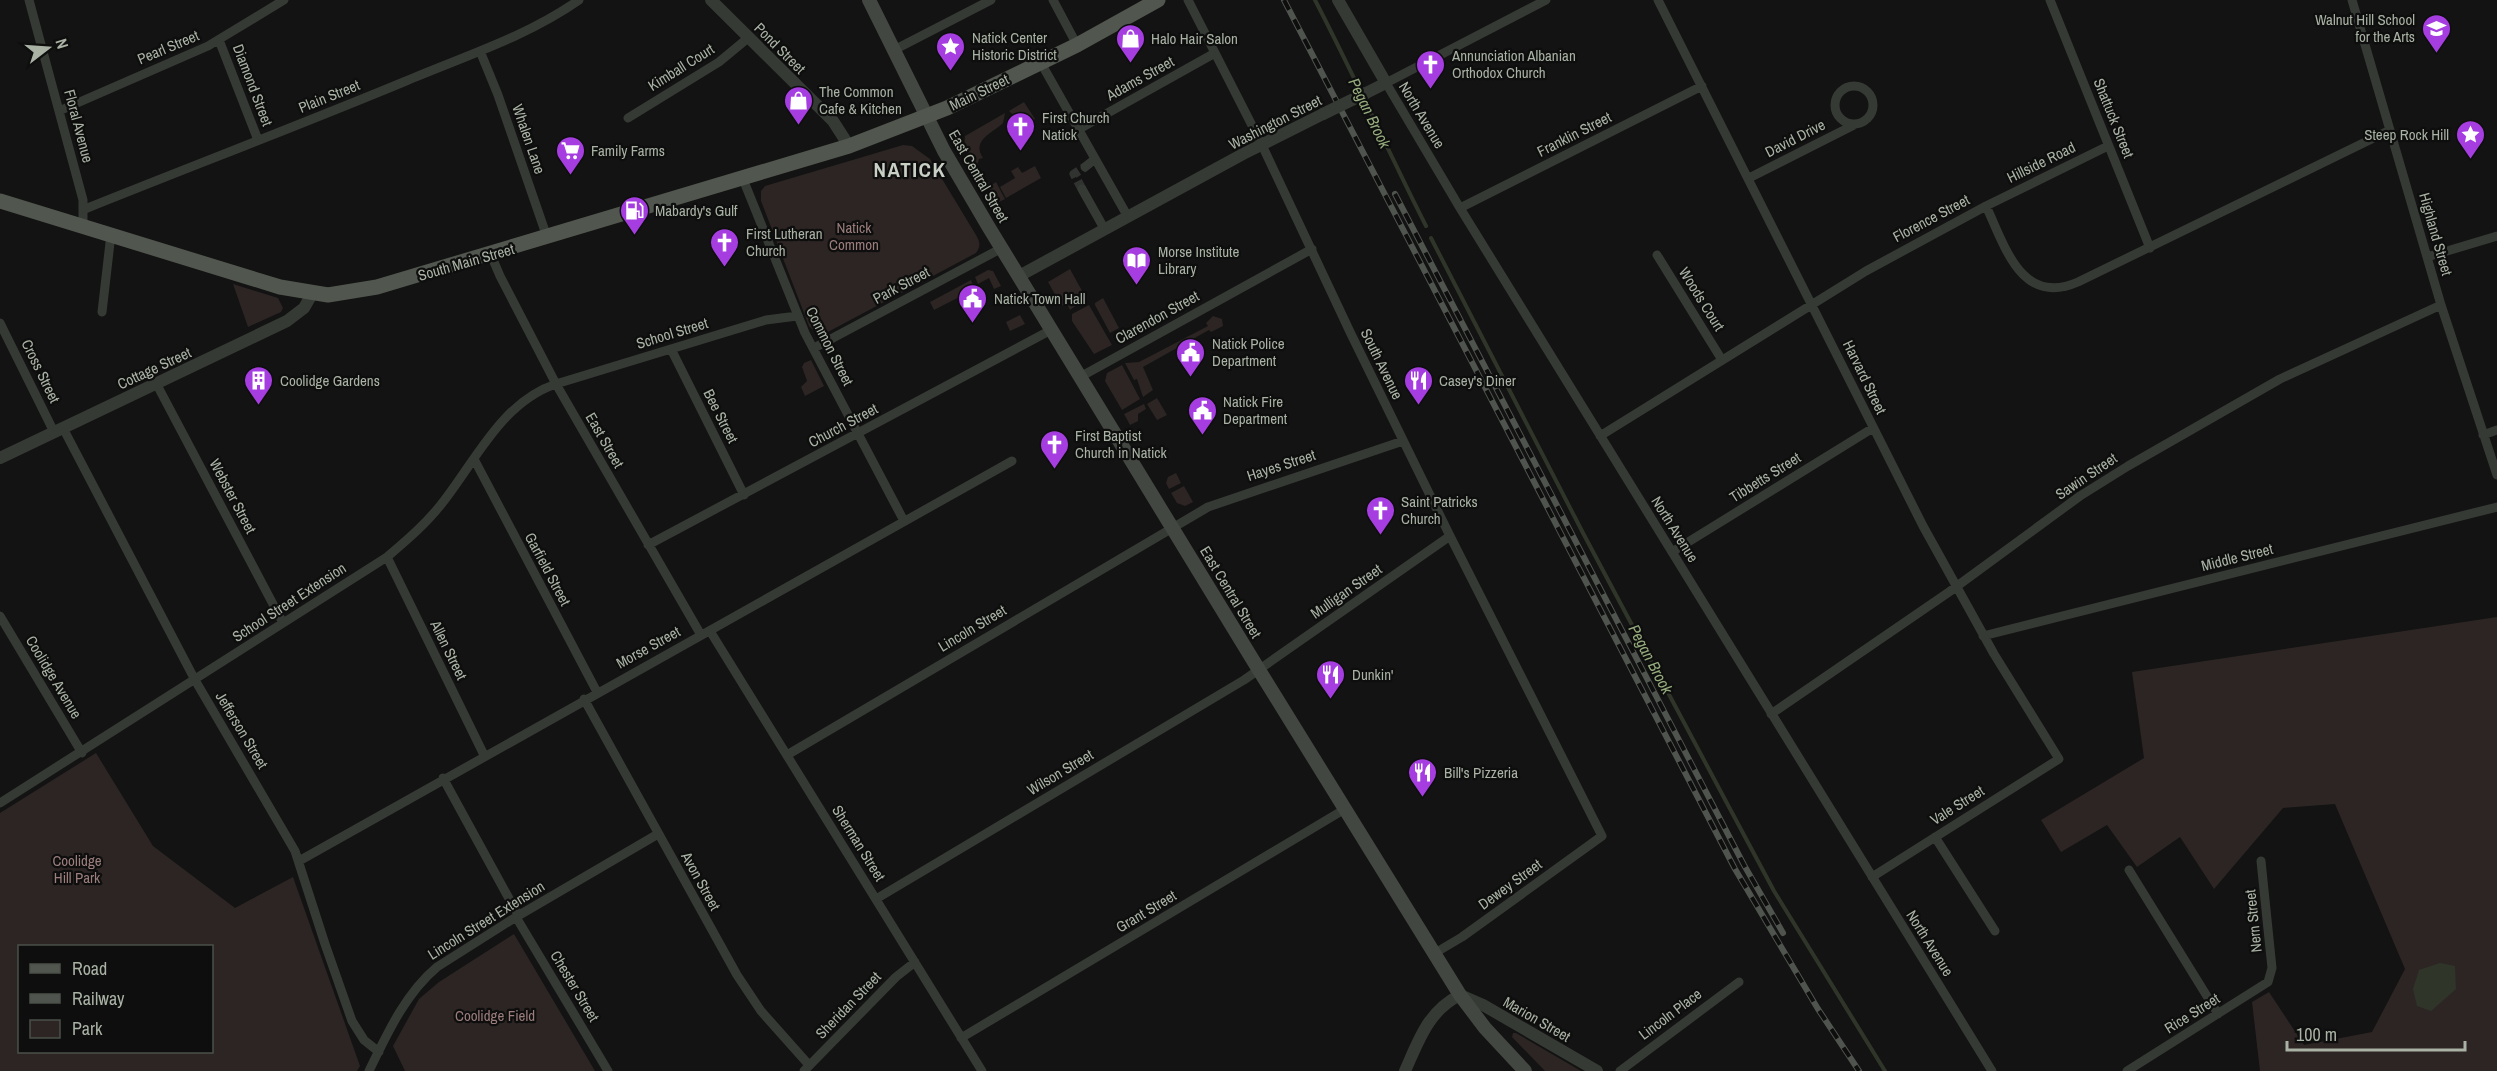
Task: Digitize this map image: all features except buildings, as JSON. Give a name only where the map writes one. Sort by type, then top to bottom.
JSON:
[{"type":"main road","name":"East Central Street","points":[[869,0],[927,117],[1002,248],[1259,670],[1460,995],[1485,1028],[1526,1071]]},
{"type":"main road","name":"Main Street","points":[[927,117],[1077,45],[1153,1]]},
{"type":"main road","name":"South Main Street","points":[[0,201],[276,286],[312,294],[343,294],[377,287],[491,255],[743,179],[849,146],[927,117]]},
{"type":"street","name":"Floral Avenue","points":[[29,0],[85,209],[83,225]]},
{"type":"street","name":"Pearl Street","points":[[59,111],[219,40],[285,0]]},
{"type":"street","name":"Plain Street","points":[[85,209],[480,51],[539,26],[579,0]]},
{"type":"street","name":"Pond Street","points":[[711,0],[833,121],[849,146]]},
{"type":"street","points":[[894,50],[992,0]]},
{"type":"street","points":[[1053,0],[1077,45]]},
{"type":"street","name":"South Avenue","points":[[1188,0],[1262,145],[1450,536],[1602,836]]},
{"type":"street","name":"North Avenue","points":[[1338,0],[1460,208],[1992,1071]]},
{"type":"street","name":"Washington Street","points":[[1019,276],[1262,145],[1546,0]]},
{"type":"street","name":"Harvard Street","points":[[1659,0],[1873,428],[1956,587],[2058,759]]},
{"type":"street","name":"Shattuck Street","points":[[2050,0],[2150,248]]},
{"type":"street","name":"Highland Street","points":[[2352,0],[2441,305],[2497,475]]},
{"type":"street","name":"Kimball Court","points":[[628,118],[719,62],[748,38]]},
{"type":"street","name":"Diamond Street","points":[[219,40],[258,140]]},
{"type":"street","name":"Whalen Lane","points":[[480,51],[503,109],[547,237]]},
{"type":"street","name":"Adams Street","points":[[1079,129],[1215,53]]},
{"type":"street","points":[[1041,63],[1128,217]]},
{"type":"street","name":"Franklin Street","points":[[1460,208],[1702,86]]},
{"type":"street","name":"David Drive","points":[[1749,178],[1860,124],[1870,116],[1874,104],[1869,92],[1864,88],[1852,86],[1840,91],[1835,109],[1842,120],[1854,125]]},
{"type":"street","name":"Florence Street","points":[[1600,436],[1812,304],[1890,258],[1986,206],[2021,274],[2048,288],[2069,286],[2390,130]]},
{"type":"street","name":"Hillside Road","points":[[1986,206],[2108,146]]},
{"type":"street","points":[[1086,167],[1095,159]]},
{"type":"street","name":"Common Street","points":[[743,179],[797,316],[904,521]]},
{"type":"street","points":[[1082,189],[1105,230]]},
{"type":"street","points":[[102,312],[111,234]]},
{"type":"street","points":[[2427,257],[2497,236]]},
{"type":"street","name":"Park Street","points":[[814,348],[1002,248]]},
{"type":"street","name":"Clarendon Street","points":[[1080,377],[1312,249]]},
{"type":"street","name":"East Street","points":[[491,255],[556,384],[648,545],[706,633]]},
{"type":"street","name":"Woods Court","points":[[1657,255],[1722,360]]},
{"type":"street","name":"Cottage Street","points":[[0,458],[291,319],[304,308],[312,294]]},
{"type":"street","name":"Sawin Street","points":[[1771,714],[1956,587],[2098,484],[2239,401],[2300,369],[2441,305]]},
{"type":"street","name":"School Street","points":[[556,384],[766,320],[797,316]]},
{"type":"street","name":"Cross Street","points":[[0,323],[58,430]]},
{"type":"street","name":"Church Street","points":[[648,545],[1051,330]]},
{"type":"street","name":"Bee Street","points":[[671,349],[744,495]]},
{"type":"street","name":"Webster Street","points":[[156,383],[283,623]]},
{"type":"street","name":"School Street Extension","points":[[0,803],[387,557],[434,514],[517,405],[535,393],[556,384]]},
{"type":"street","name":"Tibbetts Street","points":[[1672,552],[1873,428]]},
{"type":"street","name":"Jefferson Street","points":[[58,430],[195,680],[290,840],[352,1021],[364,1040],[379,1052]]},
{"type":"street","points":[[2483,435],[2497,430]]},
{"type":"street","name":"Hayes Street","points":[[1172,527],[1220,502],[1403,441]]},
{"type":"street","name":"Garfield Street","points":[[474,459],[597,693]]},
{"type":"street","name":"Morse Street","points":[[299,861],[443,778],[1012,461]]},
{"type":"street","name":"Middle Street","points":[[1983,636],[2497,507]]},
{"type":"street","name":"Lincoln Street","points":[[787,755],[1172,527]]},
{"type":"street","name":"Mulligan Street","points":[[1259,670],[1450,536]]},
{"type":"street","name":"Allen Street","points":[[387,557],[484,755]]},
{"type":"street","name":"Coolidge Avenue","points":[[0,616],[82,753]]},
{"type":"street","name":"Sherman Street","points":[[706,633],[787,755],[982,1071]]},
{"type":"street","name":"Wilson Street","points":[[876,899],[1259,670]]},
{"type":"street","name":"Avon Street","points":[[584,699],[749,994],[807,1068]]},
{"type":"street","name":"Vale Street","points":[[1872,877],[2058,759]]},
{"type":"street","name":"Chester Street","points":[[443,778],[517,916],[608,1071]]},
{"type":"street","name":"Grant Street","points":[[961,1038],[1345,809]]},
{"type":"street","name":"Lincoln Street Extension","points":[[369,1071],[402,1009],[427,976],[461,950],[658,834]]},
{"type":"street","name":"Dewey Street","points":[[1435,953],[1460,938],[1602,836]]},
{"type":"street","points":[[1935,837],[1995,931]]},
{"type":"street","name":"Nern Street","points":[[2261,861],[2272,968],[2270,978]]},
{"type":"street","points":[[2129,870],[2218,1014]]},
{"type":"street","name":"Sheridan Street","points":[[807,1068],[896,977],[915,962]]},
{"type":"street","name":"Rice Street","points":[[2127,1071],[2264,986],[2270,978]]},
{"type":"street","name":"Lincoln Place","points":[[1620,1071],[1739,982]]},
{"type":"street","points":[[1405,1071],[1432,1015],[1441,1006],[1460,995]]},
{"type":"street","name":"Marion Street","points":[[1460,995],[1484,1005],[1597,1071]]},
{"type":"green space","points":[[1024,102],[1035,119],[1024,125],[1009,111]]},
{"type":"green space","points":[[1005,113],[1003,123],[981,142],[980,152],[983,158],[979,159],[976,169],[964,150],[965,136]]},
{"type":"green space","name":"Natick Common","points":[[903,145],[912,146],[930,159],[977,237],[978,251],[826,333],[814,331],[809,326],[761,201],[761,191],[765,186]]},
{"type":"green space","points":[[1035,166],[1041,178],[1006,198],[1000,187],[1015,178],[1011,171],[1018,167],[1022,173]]},
{"type":"green space","points":[[984,181],[993,184],[996,182],[1005,199],[997,203]]},
{"type":"green space","points":[[1070,269],[1086,298],[1070,310],[1068,306],[1061,305],[1048,282]]},
{"type":"green space","points":[[988,270],[993,271],[1001,286],[994,289],[989,278],[978,284],[975,277]]},
{"type":"green space","points":[[971,280],[975,289],[934,310],[930,302]]},
{"type":"green space","points":[[233,284],[278,298],[283,308],[281,312],[248,327]]},
{"type":"green space","points":[[1103,298],[1119,328],[1110,333],[1095,305]]},
{"type":"green space","points":[[1089,305],[1112,345],[1094,354],[1072,321],[1072,314]]},
{"type":"green space","points":[[1020,315],[1025,324],[1010,331],[1006,322]]},
{"type":"green space","points":[[1213,316],[1222,319],[1223,326],[1211,332],[1209,330],[1143,367],[1153,390],[1143,397],[1137,379],[1134,380],[1125,363],[1139,362],[1208,326],[1206,323]]},
{"type":"green space","points":[[811,360],[824,386],[805,396],[801,387],[807,381],[802,367],[804,363]]},
{"type":"green space","points":[[1122,365],[1140,399],[1122,410],[1105,381],[1107,373]]},
{"type":"green space","points":[[1157,398],[1167,415],[1157,420],[1147,404]]},
{"type":"green space","points":[[1144,404],[1146,409],[1138,414],[1138,421],[1130,425],[1124,414]]},
{"type":"green space","points":[[1176,473],[1181,483],[1169,489],[1166,483],[1168,477]]},
{"type":"green space","points":[[1184,486],[1193,502],[1185,506],[1177,503],[1171,493]]},
{"type":"green space","points":[[2497,617],[2497,1071],[2260,1071],[2252,1002],[2269,992],[2304,1045],[2372,1032],[2405,969],[2335,804],[2283,808],[2214,889],[2180,837],[2137,867],[2107,825],[2061,852],[2041,820],[2144,758],[2132,672]]},
{"type":"green space","name":"Coolidge Hill Park","points":[[96,753],[153,846],[235,908],[293,877],[360,1066],[357,1071],[0,1071],[0,813]]},
{"type":"green space","name":"Coolidge Field","points":[[514,934],[595,1071],[405,1071],[393,1046],[419,999],[439,982]]},
{"type":"green space","points":[[1513,1033],[1581,1071],[1545,1071],[1512,1037]]},
{"type":"shaded area","points":[[2440,963],[2455,966],[2456,989],[2431,1011],[2417,1006],[2413,989],[2419,970]]},
{"type":"waterway","name":"Pegan Brook","points":[[1315,0],[1426,226]]},
{"type":"waterway","name":"Pegan Brook","points":[[1431,238],[1583,533],[1774,891],[1885,1071]]},
{"type":"tunnel","points":[[1082,189],[1074,174],[1085,167]]},
{"type":"railway","points":[[1284,0],[1735,869],[1818,1009],[1859,1071]]},
{"type":"railway","points":[[1395,194],[1744,865],[1783,933]]},
{"type":"place","name":"Walnut Hill School for the Arts","points":[[2436,54]]},
{"type":"place","name":"Halo Hair Salon","points":[[1130,64]]},
{"type":"place","name":"Natick Center Historic District","points":[[951,72]]},
{"type":"place","name":"Annunciation Albanian Orthodox Church","points":[[1431,90]]},
{"type":"place","name":"The Common Cafe & Kitchen","points":[[798,126]]},
{"type":"place","name":"First Church Natick","points":[[1021,152]]},
{"type":"place","name":"Steep Rock Hill","points":[[2470,160]]},
{"type":"place","name":"Family Farms","points":[[570,176]]},
{"type":"place","name":"Mabardy's Gulf","points":[[634,236]]},
{"type":"place","name":"First Lutheran Church","points":[[725,268]]},
{"type":"place","name":"Morse Institute Library","points":[[1137,286]]},
{"type":"place","name":"Natick Town Hall","points":[[973,324]]},
{"type":"place","name":"Natick Police Department","points":[[1191,378]]},
{"type":"place","name":"Coolidge Gardens","points":[[259,406]]},
{"type":"place","name":"Casey's Diner","points":[[1418,406]]},
{"type":"place","name":"Natick Fire Department","points":[[1202,436]]},
{"type":"place","name":"First Baptist Church in Natick","points":[[1054,470]]},
{"type":"place","name":"Saint Patricks Church","points":[[1380,536]]},
{"type":"place","name":"Dunkin'","points":[[1331,700]]},
{"type":"place","name":"Bill's Pizzeria","points":[[1423,798]]},
{"type":"district","name":"NATICK","points":[[910,169]]}]
